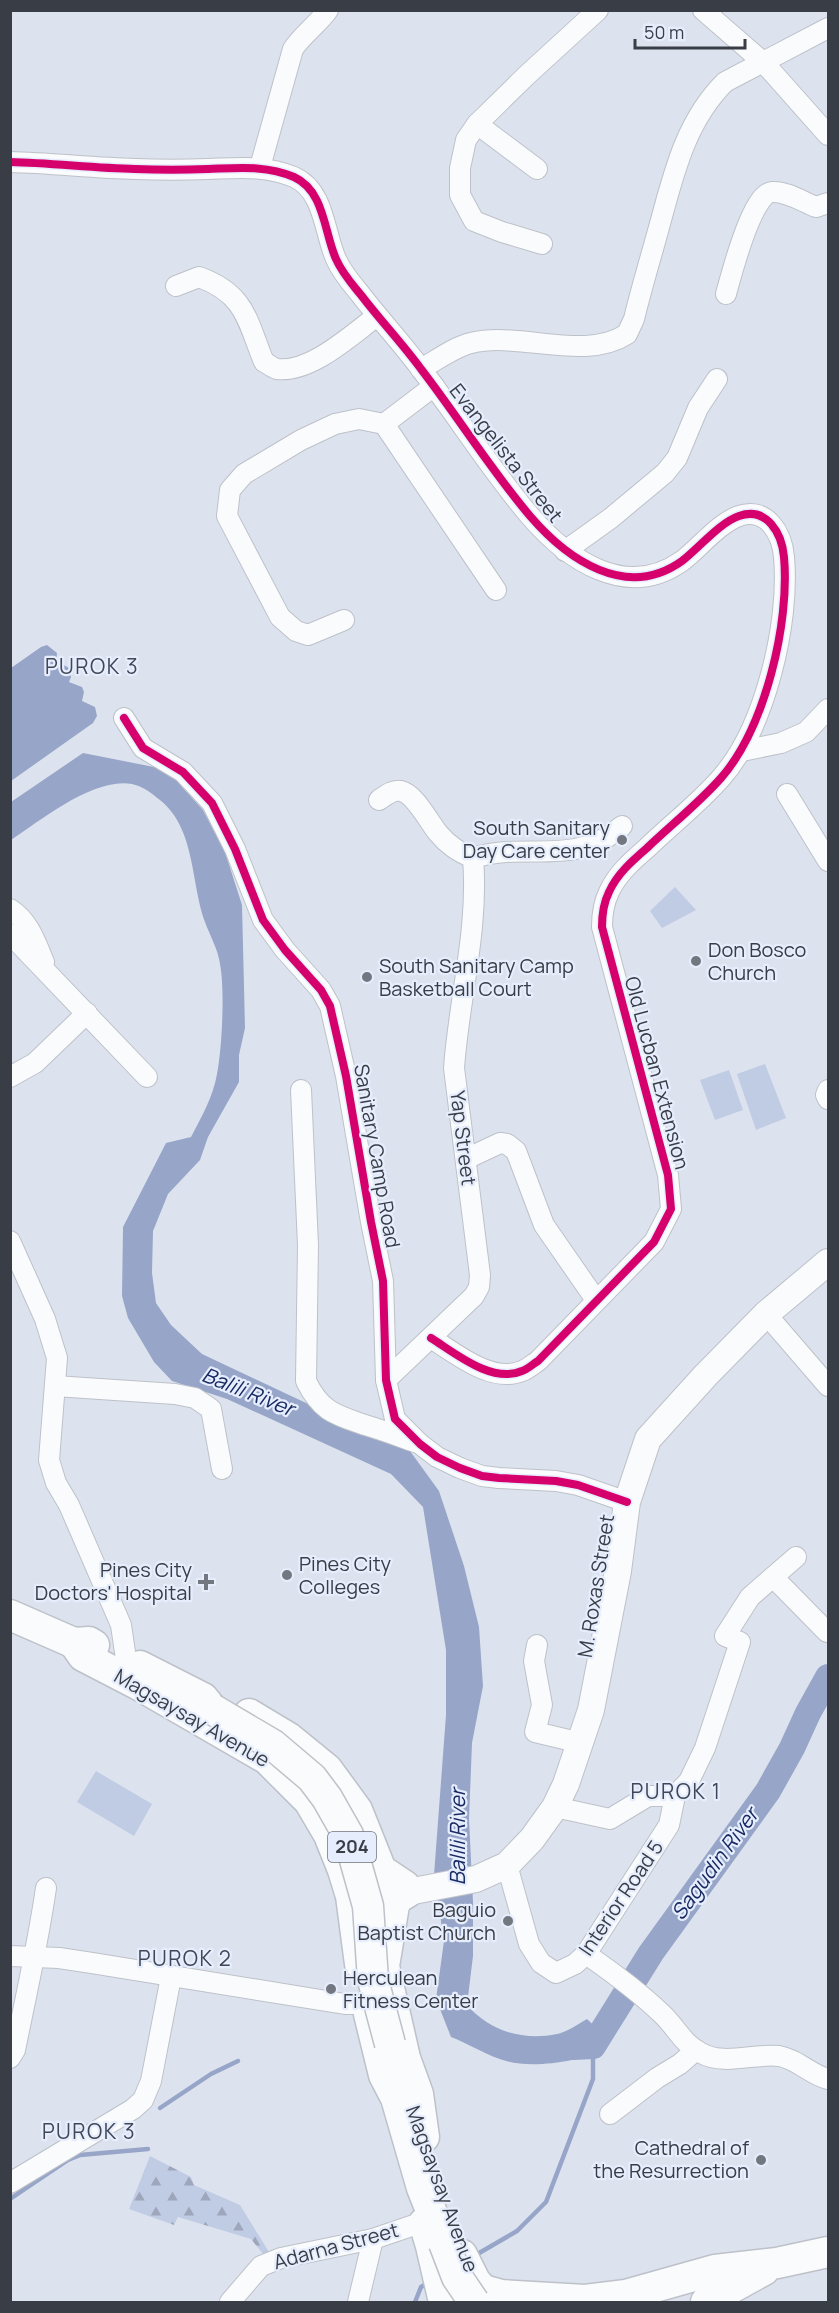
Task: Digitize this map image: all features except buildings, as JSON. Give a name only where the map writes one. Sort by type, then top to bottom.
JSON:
[{"type":"highway","name":"Magsaysay Avenue","points":[[10,1615],[74,1643],[88,1642],[126,1659],[207,1703],[273,1745],[312,1778],[327,1798],[348,1835],[369,1905],[373,1980],[390,2044],[395,2090],[424,2137],[435,2180],[439,2238],[480,2292]]},
{"type":"highway","name":"Magsaysay Avenue","points":[[74,1643],[83,1656],[139,1685],[267,1759],[309,1801],[329,1835],[385,1885],[355,1928],[367,2004],[395,2090],[426,2199],[457,2277],[480,2292]]},
{"type":"highway","name":"204","points":[[207,1703],[217,1696],[289,1738],[327,1769],[357,1810],[385,1885],[398,1898],[390,1921],[384,1966],[405,2058],[418,2094],[424,2137]]},
{"type":"highway","points":[[355,1928],[363,1914],[370,1908],[384,1909],[390,1921]]},
{"type":"highway","name":"204","points":[[395,2090],[382,2106],[439,2238],[442,2292]]},
{"type":"highway","points":[[480,2292],[585,2300],[626,2295],[715,2270],[777,2263],[828,2252]]},
{"type":"highway","points":[[663,2302],[700,2298],[777,2263]]},
{"type":"main road","name":"M. Roxas Street","points":[[385,1885],[476,1879],[507,1865],[532,1839],[555,1807],[566,1784],[591,1710],[618,1571],[627,1502],[648,1440],[706,1375],[766,1314],[828,1262]]},
{"type":"street","points":[[260,167],[293,49],[303,35],[318,23],[328,10]]},
{"type":"street","points":[[542,244],[502,232],[474,220],[460,195],[460,168],[466,140],[477,124],[598,10]]},
{"type":"street","points":[[703,10],[764,63],[828,135]]},
{"type":"street","name":"Evangelista Street","points":[[742,751],[772,677],[784,592],[784,560],[777,532],[760,515],[744,514],[727,522],[681,562],[651,575],[631,577],[606,573],[581,563],[565,551],[531,516],[421,369],[470,343],[493,340],[603,345],[627,334],[634,319],[675,168],[691,127],[711,95],[725,82],[828,28]]},
{"type":"street","points":[[477,124],[537,169]]},
{"type":"street","points":[[10,162],[133,169],[260,167],[297,178],[309,188],[321,211],[336,260],[348,279],[421,369]]},
{"type":"street","points":[[726,294],[746,228],[763,196],[770,192],[784,194],[816,207],[828,203]]},
{"type":"street","points":[[176,286],[199,277],[217,283],[236,299],[251,324],[264,362],[276,369],[302,366],[332,349],[377,316]]},
{"type":"street","name":"Evangelista Street","points":[[565,551],[611,518],[664,473],[677,458],[698,408],[717,379]]},
{"type":"street","points":[[384,424],[434,386]]},
{"type":"street","points":[[344,620],[308,635],[296,631],[280,617],[226,516],[230,490],[244,474],[301,440],[334,424],[359,419],[384,424],[496,590]]},
{"type":"street","points":[[742,751],[781,743],[806,732],[828,709]]},
{"type":"street","name":"Sanitary Camp Road","points":[[124,718],[142,748],[183,772],[212,803],[235,849],[263,920],[285,950],[321,990],[330,1006],[346,1076],[383,1281],[386,1380],[395,1419],[437,1457],[482,1476],[556,1481],[578,1485],[627,1502]]},
{"type":"street","name":"Old Lucban Extension","points":[[431,1338],[488,1371],[502,1374],[521,1372],[538,1361],[654,1242],[671,1209],[668,1174],[602,927],[602,911],[608,894],[624,868],[721,779],[742,751]]},
{"type":"street","points":[[379,800],[396,790],[403,791],[419,806],[439,835],[473,858],[497,852],[531,853],[573,850],[599,842],[621,826]]},
{"type":"street","points":[[787,794],[828,861]]},
{"type":"street","name":"Yap Street","points":[[386,1380],[474,1296],[479,1287],[480,1275],[454,1068],[456,1033],[473,922],[476,883],[473,858]]},
{"type":"street","points":[[10,909],[18,914],[33,936],[47,970]]},
{"type":"street","points":[[10,934],[47,970],[147,1077]]},
{"type":"street","points":[[10,1077],[36,1064],[87,1013]]},
{"type":"street","points":[[301,1090],[308,1245],[306,1382],[312,1393],[330,1412],[349,1421],[420,1444]]},
{"type":"street","points":[[466,1159],[500,1143],[507,1144],[516,1151],[544,1225],[597,1300]]},
{"type":"street","points":[[10,1241],[45,1319],[57,1358],[50,1460],[56,1483],[69,1506],[121,1625],[126,1659]]},
{"type":"street","points":[[766,1314],[828,1386]]},
{"type":"street","points":[[55,1386],[175,1394],[195,1398],[211,1409],[222,1469]]},
{"type":"street","name":"Interior Road 5","points":[[507,1865],[529,1944],[541,1963],[556,1973],[575,1964],[586,1954],[669,1825],[675,1796],[689,1781],[705,1748],[740,1642],[725,1636],[750,1597],[796,1557]]},
{"type":"street","points":[[773,1577],[827,1632]]},
{"type":"street","points":[[537,1645],[534,1661],[542,1705],[535,1732],[581,1743]]},
{"type":"street","points":[[555,1807],[610,1819],[648,1796],[675,1796]]},
{"type":"street","points":[[10,2058],[15,2050],[46,1888]]},
{"type":"street","points":[[586,1954],[664,2015],[675,2031],[703,2055],[747,2059],[779,2056],[796,2063],[816,2077],[828,2079]]},
{"type":"street","points":[[10,1956],[34,1956],[92,1963],[345,2004],[367,2004]]},
{"type":"street","points":[[10,2183],[133,2109],[143,2100],[151,2081],[171,1977]]},
{"type":"street","points":[[610,2114],[696,2050]]},
{"type":"street","points":[[358,2302],[373,2238]]},
{"type":"street","name":"Adarna Street","points":[[230,2302],[261,2266],[281,2258],[373,2238],[439,2238]]},
{"type":"green space","points":[[675,887],[696,910],[662,928],[650,911]]},
{"type":"green space","points":[[765,1064],[786,1118],[756,1130],[737,1074]]},
{"type":"green space","points":[[729,1070],[743,1110],[715,1120],[700,1080]]},
{"type":"green space","points":[[96,1771],[152,1804],[134,1836],[77,1802]]},
{"type":"green space","points":[[150,2156],[191,2177],[194,2185],[240,2205],[269,2252],[263,2254],[251,2239],[178,2217],[174,2225],[129,2209]]},
{"type":"water","points":[[47,645],[57,653],[56,665],[62,664],[69,668],[71,677],[69,682],[82,687],[84,692],[82,701],[95,707],[97,716],[93,723],[11,781],[11,668]]},
{"type":"water","name":"Balili River","points":[[83,753],[159,768],[175,779],[203,810],[225,852],[242,905],[245,1028],[239,1055],[239,1082],[208,1137],[200,1160],[168,1194],[153,1231],[152,1273],[156,1303],[171,1325],[202,1354],[357,1427],[402,1440],[439,1491],[464,1566],[479,1627],[483,1686],[472,1743],[469,1819],[473,1956],[467,2005],[496,2027],[519,2035],[557,2034],[587,2019],[606,2037],[606,2050],[556,2063],[529,2064],[506,2061],[451,2037],[436,1999],[444,1941],[434,1875],[446,1715],[446,1650],[423,1507],[391,1474],[227,1399],[172,1381],[154,1362],[128,1318],[122,1296],[123,1227],[166,1143],[191,1137],[210,1099],[217,1074],[220,1050],[222,975],[218,953],[200,906],[185,838],[169,809],[148,791],[132,784],[101,787],[68,802],[11,840],[11,802]]},
{"type":"waterway","name":"Sagudin River","points":[[573,2047],[593,2046],[651,1953],[768,1791],[828,1677]]},
{"type":"waterway","points":[[474,2256],[517,2231],[546,2202],[593,2079],[593,2052]]},
{"type":"waterway","points":[[160,2108],[211,2074],[238,2061]]},
{"type":"waterway","points":[[10,2199],[68,2160],[80,2155],[148,2149]]},
{"type":"waterway","points":[[415,2302],[421,2287],[428,2283]]},
{"type":"cycle path","points":[[10,162],[153,170],[252,168],[294,177],[304,183],[318,202],[332,249],[347,278],[414,359],[530,516],[561,547],[599,570],[619,576],[640,577],[661,572],[682,561],[717,530],[739,516],[758,515],[771,524],[780,539],[784,557],[783,612],[771,673],[762,704],[750,732],[737,757],[721,778],[621,874],[612,885],[603,909],[602,927],[668,1175],[671,1209],[654,1242],[538,1361],[526,1369],[510,1374],[486,1370],[431,1338]]},
{"type":"cycle path","points":[[124,718],[143,748],[183,772],[212,803],[235,849],[263,920],[285,950],[321,990],[330,1006],[346,1076],[383,1281],[386,1380],[395,1419],[437,1457],[482,1476],[556,1481],[578,1485],[627,1502]]},
{"type":"place","name":"South Sanitary Day Care center","points":[[622,840]]},
{"type":"place","name":"Don Bosco Church","points":[[696,961]]},
{"type":"place","name":"South Sanitary Camp Basketball Court","points":[[367,977]]},
{"type":"place","name":"Pines City Colleges","points":[[287,1575]]},
{"type":"place","name":"Pines City Doctors' Hospital","points":[[206,1582]]},
{"type":"place","name":"Baguio Baptist Church","points":[[508,1921]]},
{"type":"place","name":"Herculean Fitness Center","points":[[331,1989]]},
{"type":"place","name":"Cathedral of the Resurrection","points":[[761,2160]]},
{"type":"district","name":"PUROK 3","points":[[92,667]]},
{"type":"district","name":"PUROK 1","points":[[676,1792]]},
{"type":"district","name":"PUROK 2","points":[[185,1959]]},
{"type":"district","name":"PUROK 3","points":[[89,2132]]}]
